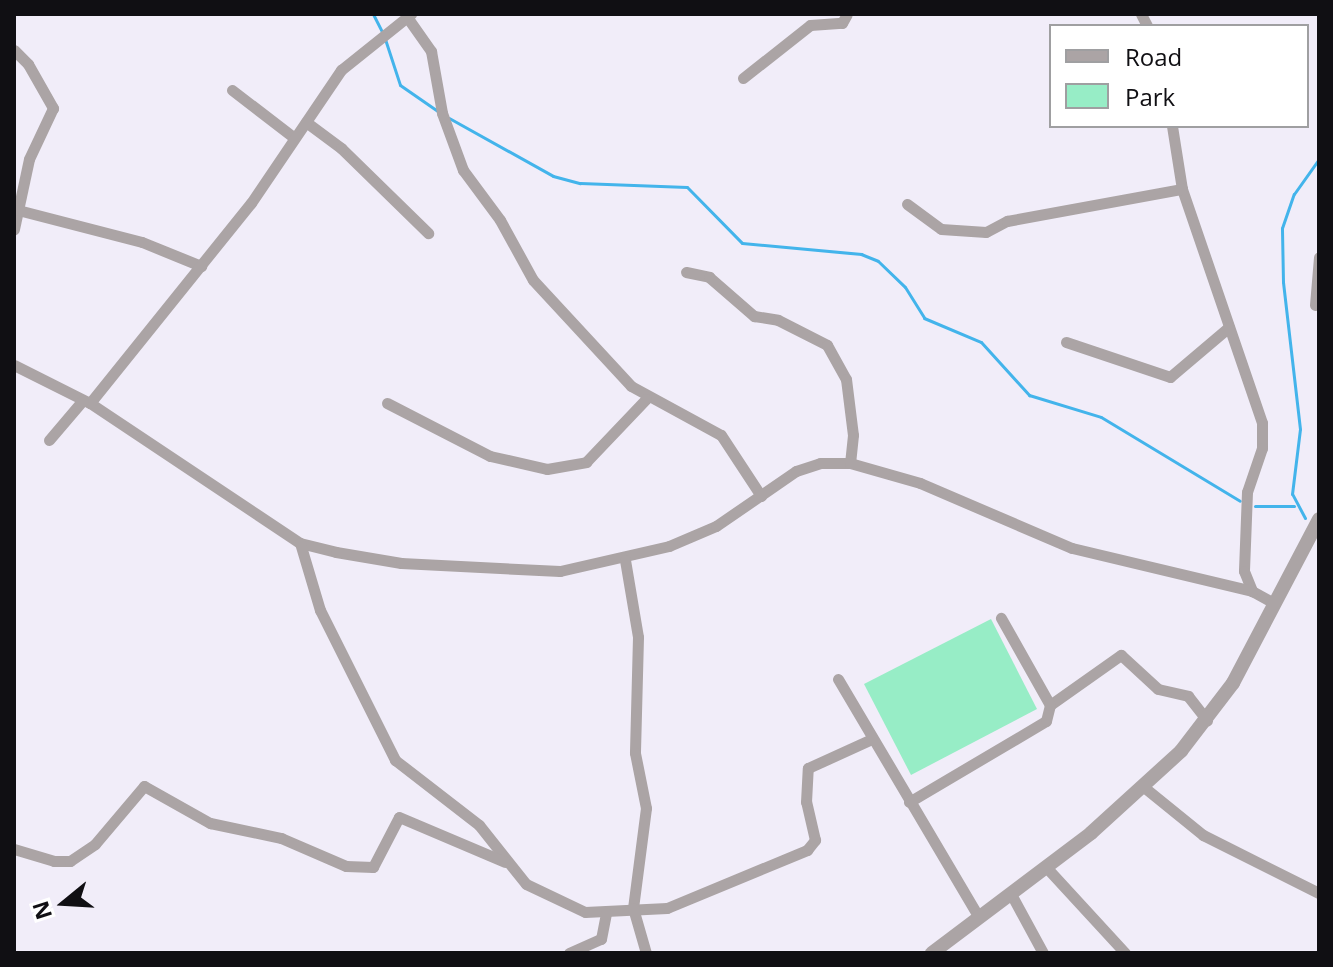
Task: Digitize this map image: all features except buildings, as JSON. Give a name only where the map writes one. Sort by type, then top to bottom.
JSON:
[{"type":"street","points":[[743,78],[810,25],[842,23],[847,14]]},
{"type":"street","points":[[49,440],[86,401],[251,203],[341,70],[409,16],[431,51],[442,113],[470,185],[500,220],[533,280],[646,399],[703,422],[721,435],[761,496]]},
{"type":"street","points":[[14,50],[28,64],[53,108],[29,159],[14,229]]},
{"type":"street","points":[[232,90],[293,137]]},
{"type":"street","points":[[306,122],[341,148],[428,233]]},
{"type":"street","points":[[1172,128],[1182,189],[1264,437],[1247,492],[1244,571],[1252,591]]},
{"type":"street","points":[[907,204],[941,229],[986,232],[1007,221],[1182,189]]},
{"type":"street","points":[[18,210],[142,242],[201,266]]},
{"type":"street","points":[[1315,305],[1319,257]]},
{"type":"street","points":[[686,272],[709,277],[754,316],[778,320],[827,345],[846,379],[853,435],[850,463]]},
{"type":"street","points":[[1066,342],[1170,377],[1229,327]]},
{"type":"street","points":[[14,365],[86,401],[300,543],[401,563],[509,571],[560,571],[625,560],[716,526],[796,471],[820,463],[850,463],[920,483],[1072,548],[1252,591],[1275,604]]},
{"type":"street","points":[[387,403],[490,456],[547,469],[586,462],[646,399]]},
{"type":"street","points":[[932,953],[1145,788],[1207,720],[1275,604],[1319,519]]},
{"type":"street","points":[[300,543],[320,610],[395,760],[479,825],[505,862],[548,898],[585,912],[667,908],[807,850],[815,840],[806,802],[808,768],[872,739]]},
{"type":"street","points":[[625,560],[638,637],[635,753],[646,808],[633,908],[646,953]]},
{"type":"street","points":[[1001,618],[1050,705]]},
{"type":"street","points":[[909,802],[1032,734],[1046,721],[1050,705],[1121,655],[1158,689],[1188,696],[1207,720]]},
{"type":"street","points":[[838,679],[979,917]]},
{"type":"street","points":[[14,849],[54,861],[70,861],[95,844],[144,786],[210,823],[281,838],[346,866],[373,867],[399,817],[505,862]]},
{"type":"street","points":[[1145,788],[1203,835],[1319,893]]},
{"type":"street","points":[[1046,867],[1125,953]]},
{"type":"street","points":[[1011,894],[1043,953]]},
{"type":"street","points":[[569,953],[601,939],[606,913]]},
{"type":"green space","points":[[991,619],[1037,709],[911,775],[864,684]]},
{"type":"waterway","points":[[373,14],[382,32]]},
{"type":"waterway","points":[[385,39],[400,85],[439,112]]},
{"type":"waterway","points":[[449,118],[553,176],[580,183],[687,187],[742,243],[861,254],[878,261],[905,287],[924,318],[981,342],[1029,395],[1101,417],[1240,501]]},
{"type":"waterway","points":[[1305,518],[1292,494],[1300,429],[1283,282],[1282,228],[1294,194],[1319,159]]},
{"type":"waterway","points":[[1255,506],[1294,506]]}]
